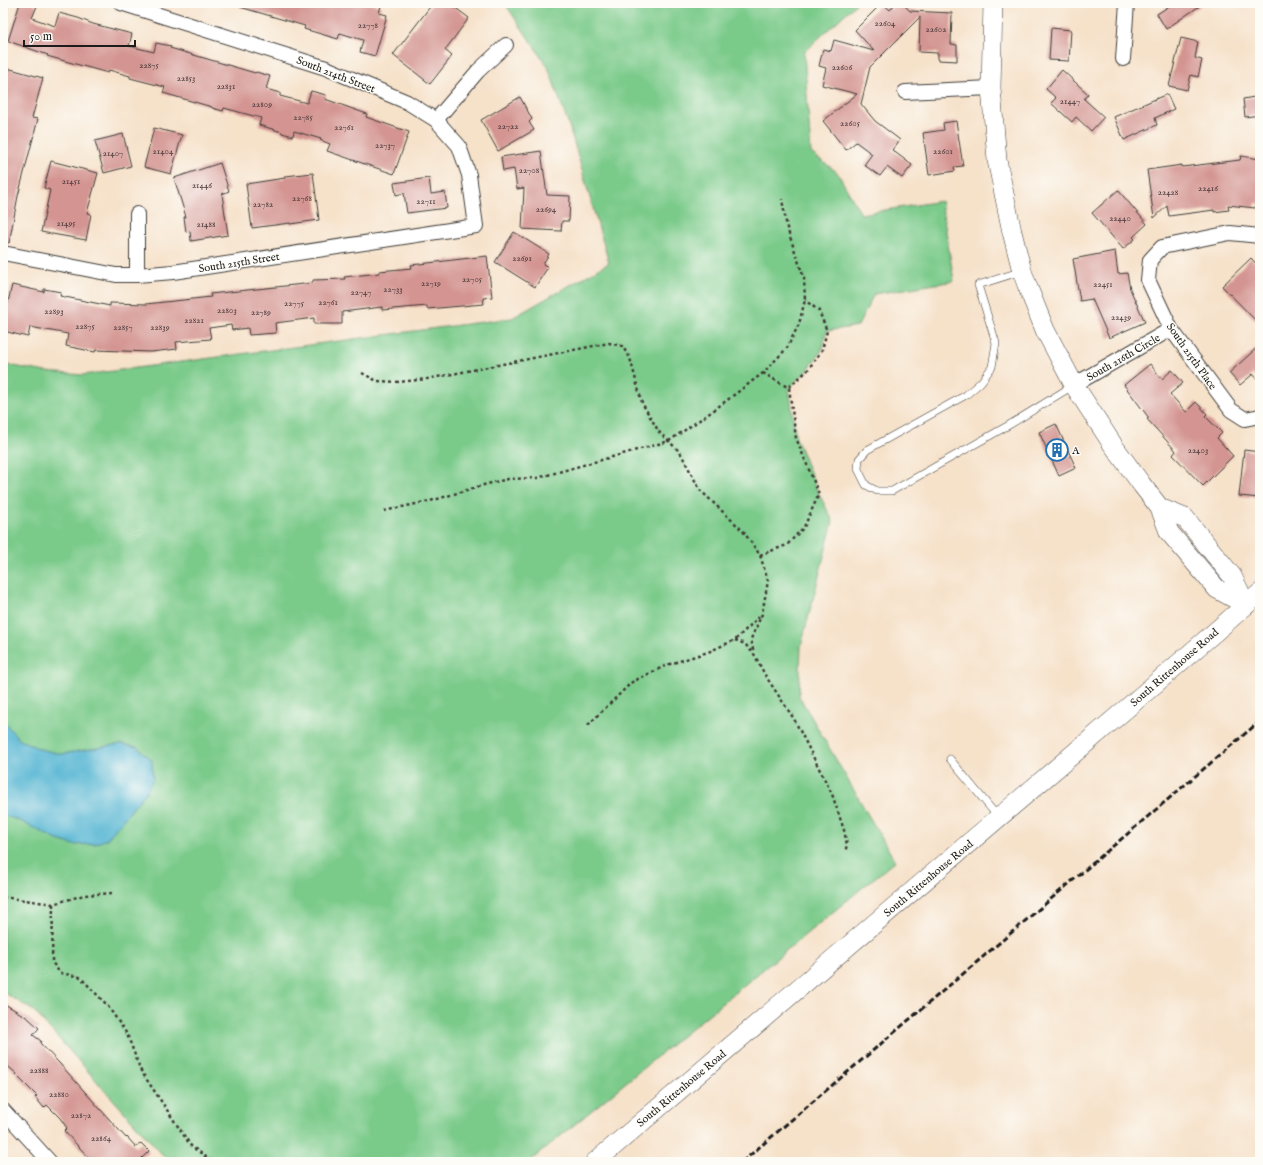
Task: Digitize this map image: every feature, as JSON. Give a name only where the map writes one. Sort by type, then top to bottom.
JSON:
[{"type":"main road","points":[[993,3],[991,88],[997,160],[1022,271],[1045,330],[1074,385],[1117,451],[1160,508],[1169,532],[1217,589],[1246,605]]},
{"type":"main road","name":"South Rittenhouse Road","points":[[595,1162],[1260,593]]},
{"type":"street","name":"South 214th Street","points":[[121,3],[326,68],[407,102],[436,120],[459,146],[469,175],[476,226]]},
{"type":"street","points":[[1123,59],[1126,3]]},
{"type":"street","points":[[436,120],[478,71],[506,45]]},
{"type":"street","points":[[905,92],[991,88]]},
{"type":"street","points":[[137,214],[137,275]]},
{"type":"street","name":"South 215th Street","points":[[3,253],[96,272],[116,275],[137,275],[173,272],[476,226]]},
{"type":"street","name":"South 215th Place","points":[[1260,236],[1230,233],[1162,247],[1150,260],[1148,280],[1171,329],[1231,410],[1245,419],[1260,416]]},
{"type":"street","name":"South 216th Circle","points":[[1074,385],[1171,329]]},
{"type":"street","points":[[3,1110],[50,1162]]},
{"type":"lane","points":[[1022,271],[978,285],[996,343],[992,367],[981,382],[966,395],[867,450],[859,459],[858,469],[866,485],[877,492],[892,491],[1009,425],[1074,385]]},
{"type":"lane","points":[[950,759],[999,817]]},
{"type":"path","points":[[384,511],[434,500],[508,479],[537,478],[669,441],[714,410],[763,373],[786,348],[799,324],[805,300],[804,278],[787,228],[782,199]]},
{"type":"path","points":[[789,388],[807,371],[822,350],[827,331],[819,311],[805,300]]},
{"type":"path","points":[[362,373],[377,381],[399,382],[427,379],[609,343],[622,346],[630,358],[642,403],[659,432],[680,452],[700,490],[743,531],[760,555],[768,582],[762,614],[751,639],[754,654]]},
{"type":"path","points":[[763,373],[789,388]]},
{"type":"path","points":[[760,555],[787,545],[804,527],[819,494],[796,438],[789,388]]},
{"type":"path","points":[[588,725],[632,682],[667,666],[708,652],[735,640],[762,614]]},
{"type":"path","points":[[735,640],[745,644],[754,654],[765,675],[794,719],[832,794],[844,830],[847,845],[845,852]]},
{"type":"path","points":[[3,897],[53,904],[84,895],[112,893]]},
{"type":"path","points":[[53,904],[52,962],[60,973],[80,977],[107,1005],[127,1034],[141,1072],[191,1146],[213,1162]]},
{"type":"green space","points":[[506,3],[857,3],[804,52],[811,153],[837,172],[861,214],[941,201],[954,281],[874,294],[858,326],[827,331],[822,350],[807,371],[789,388],[796,438],[819,494],[833,521],[801,646],[799,696],[895,861],[529,1162],[169,1162],[34,1011],[3,992],[3,364],[46,372],[83,375],[512,318],[609,263],[570,129],[548,67]]},
{"type":"water","points":[[3,719],[20,740],[40,749],[61,754],[121,744],[137,747],[152,760],[153,779],[147,791],[107,839],[95,844],[74,845],[57,840],[20,821],[3,815]]},
{"type":"building","points":[[20,3],[30,3],[37,6],[32,18],[55,26],[59,13],[132,34],[129,46],[154,52],[156,43],[171,46],[170,48],[270,76],[266,89],[280,93],[280,96],[307,103],[311,91],[326,95],[325,99],[367,114],[366,117],[409,132],[394,174],[327,151],[330,144],[320,140],[321,139],[294,131],[293,136],[259,125],[261,118],[224,108],[223,111],[212,108],[163,93],[165,87],[130,78],[130,76],[109,70],[108,73],[47,56],[48,55],[8,41]]},
{"type":"building","points":[[240,3],[370,3],[381,6],[379,13],[387,15],[375,56],[360,52],[363,40],[340,33],[338,39],[304,29],[305,26],[240,7]]},
{"type":"building","points":[[433,3],[449,3],[469,18],[445,50],[452,56],[430,84],[393,55]]},
{"type":"building","points":[[882,3],[890,10],[896,3],[902,3],[910,11],[952,13],[951,44],[957,45],[957,61],[938,60],[938,53],[919,52],[920,17],[870,67],[861,104],[875,121],[900,140],[892,150],[912,165],[902,178],[887,167],[880,176],[864,165],[872,154],[856,142],[846,150],[823,121],[857,94],[822,85],[826,68],[819,66],[823,49],[831,51],[834,40],[874,51],[855,30]]},
{"type":"building","points":[[1174,3],[1204,3],[1166,29],[1157,14]]},
{"type":"building","points":[[1051,28],[1071,30],[1069,61],[1049,60]]},
{"type":"building","points":[[1181,38],[1198,42],[1195,58],[1202,60],[1198,77],[1191,75],[1187,90],[1169,86]]},
{"type":"building","points":[[7,68],[43,78],[32,118],[38,119],[18,196],[9,243],[3,242],[3,85]]},
{"type":"building","points":[[1062,70],[1088,94],[1084,99],[1104,117],[1091,131],[1076,117],[1072,122],[1051,103],[1056,98],[1046,89]]},
{"type":"building","points":[[1167,94],[1174,109],[1155,118],[1157,125],[1124,140],[1114,117]]},
{"type":"building","points":[[1260,96],[1260,115],[1245,117],[1243,99]]},
{"type":"building","points":[[520,97],[532,119],[529,122],[534,130],[498,151],[481,120]]},
{"type":"building","points":[[956,121],[963,166],[954,167],[955,171],[929,175],[923,133],[944,130],[943,123]]},
{"type":"building","points":[[154,128],[182,135],[171,174],[144,167]]},
{"type":"building","points":[[123,134],[131,166],[104,173],[95,141]]},
{"type":"building","points":[[541,151],[547,195],[570,196],[569,221],[562,221],[561,231],[522,229],[524,188],[517,189],[514,169],[503,171],[501,157]]},
{"type":"building","points":[[1241,156],[1260,159],[1260,204],[1256,203],[1255,208],[1228,205],[1229,210],[1214,212],[1214,210],[1169,216],[1167,206],[1154,218],[1147,170],[1182,165],[1182,167],[1240,160]]},
{"type":"building","points":[[51,161],[98,173],[87,213],[91,214],[86,240],[41,232],[50,190],[44,188]]},
{"type":"building","points":[[220,163],[229,191],[222,194],[228,235],[191,241],[190,231],[186,232],[184,217],[186,217],[174,178]]},
{"type":"building","points":[[313,173],[319,220],[252,228],[246,184],[285,178],[285,176]]},
{"type":"building","points":[[429,178],[431,194],[445,192],[447,208],[407,213],[404,193],[396,195],[394,183]]},
{"type":"building","points":[[1118,190],[1147,224],[1133,237],[1135,239],[1123,249],[1092,213]]},
{"type":"building","points":[[514,232],[549,254],[543,264],[548,267],[535,287],[495,262]]},
{"type":"building","points":[[1115,251],[1118,274],[1127,273],[1130,289],[1145,322],[1109,338],[1092,299],[1080,301],[1073,259]]},
{"type":"building","points":[[487,256],[492,297],[483,298],[484,304],[427,309],[427,306],[382,310],[382,307],[342,312],[342,324],[314,324],[314,318],[275,323],[276,333],[249,335],[248,328],[232,330],[231,325],[209,328],[211,339],[176,342],[177,349],[151,352],[96,350],[95,352],[66,346],[68,334],[30,327],[28,337],[3,331],[3,324],[12,285],[44,292],[44,289],[61,292],[60,296],[110,306],[110,303],[146,304],[211,297],[210,294],[313,283],[313,280],[345,279],[344,277],[379,273],[379,271],[412,268],[411,265]]},
{"type":"building","points":[[1251,258],[1260,268],[1260,325],[1222,286]]},
{"type":"building","points":[[1260,345],[1260,382],[1253,374],[1240,385],[1229,373]]},
{"type":"building","points":[[1150,364],[1162,379],[1172,370],[1183,383],[1170,394],[1186,412],[1196,402],[1207,414],[1205,416],[1222,433],[1217,438],[1233,456],[1203,486],[1173,455],[1176,451],[1147,419],[1149,418],[1124,385]]},
{"type":"building","name":"A","points":[[1056,424],[1076,468],[1059,476],[1039,432]]},
{"type":"building","points":[[1244,450],[1260,452],[1260,498],[1239,496]]},
{"type":"building","points":[[3,1003],[28,1018],[39,1028],[33,1035],[41,1041],[40,1043],[126,1138],[127,1137],[136,1147],[141,1143],[149,1151],[138,1162],[93,1162],[64,1131],[67,1128],[60,1118],[47,1105],[44,1108],[35,1097],[37,1096],[16,1075],[17,1074],[3,1062]]},
{"type":"railway","points":[[742,1162],[1260,721]]},
{"type":"place","name":"A","points":[[1057,450]]}]
